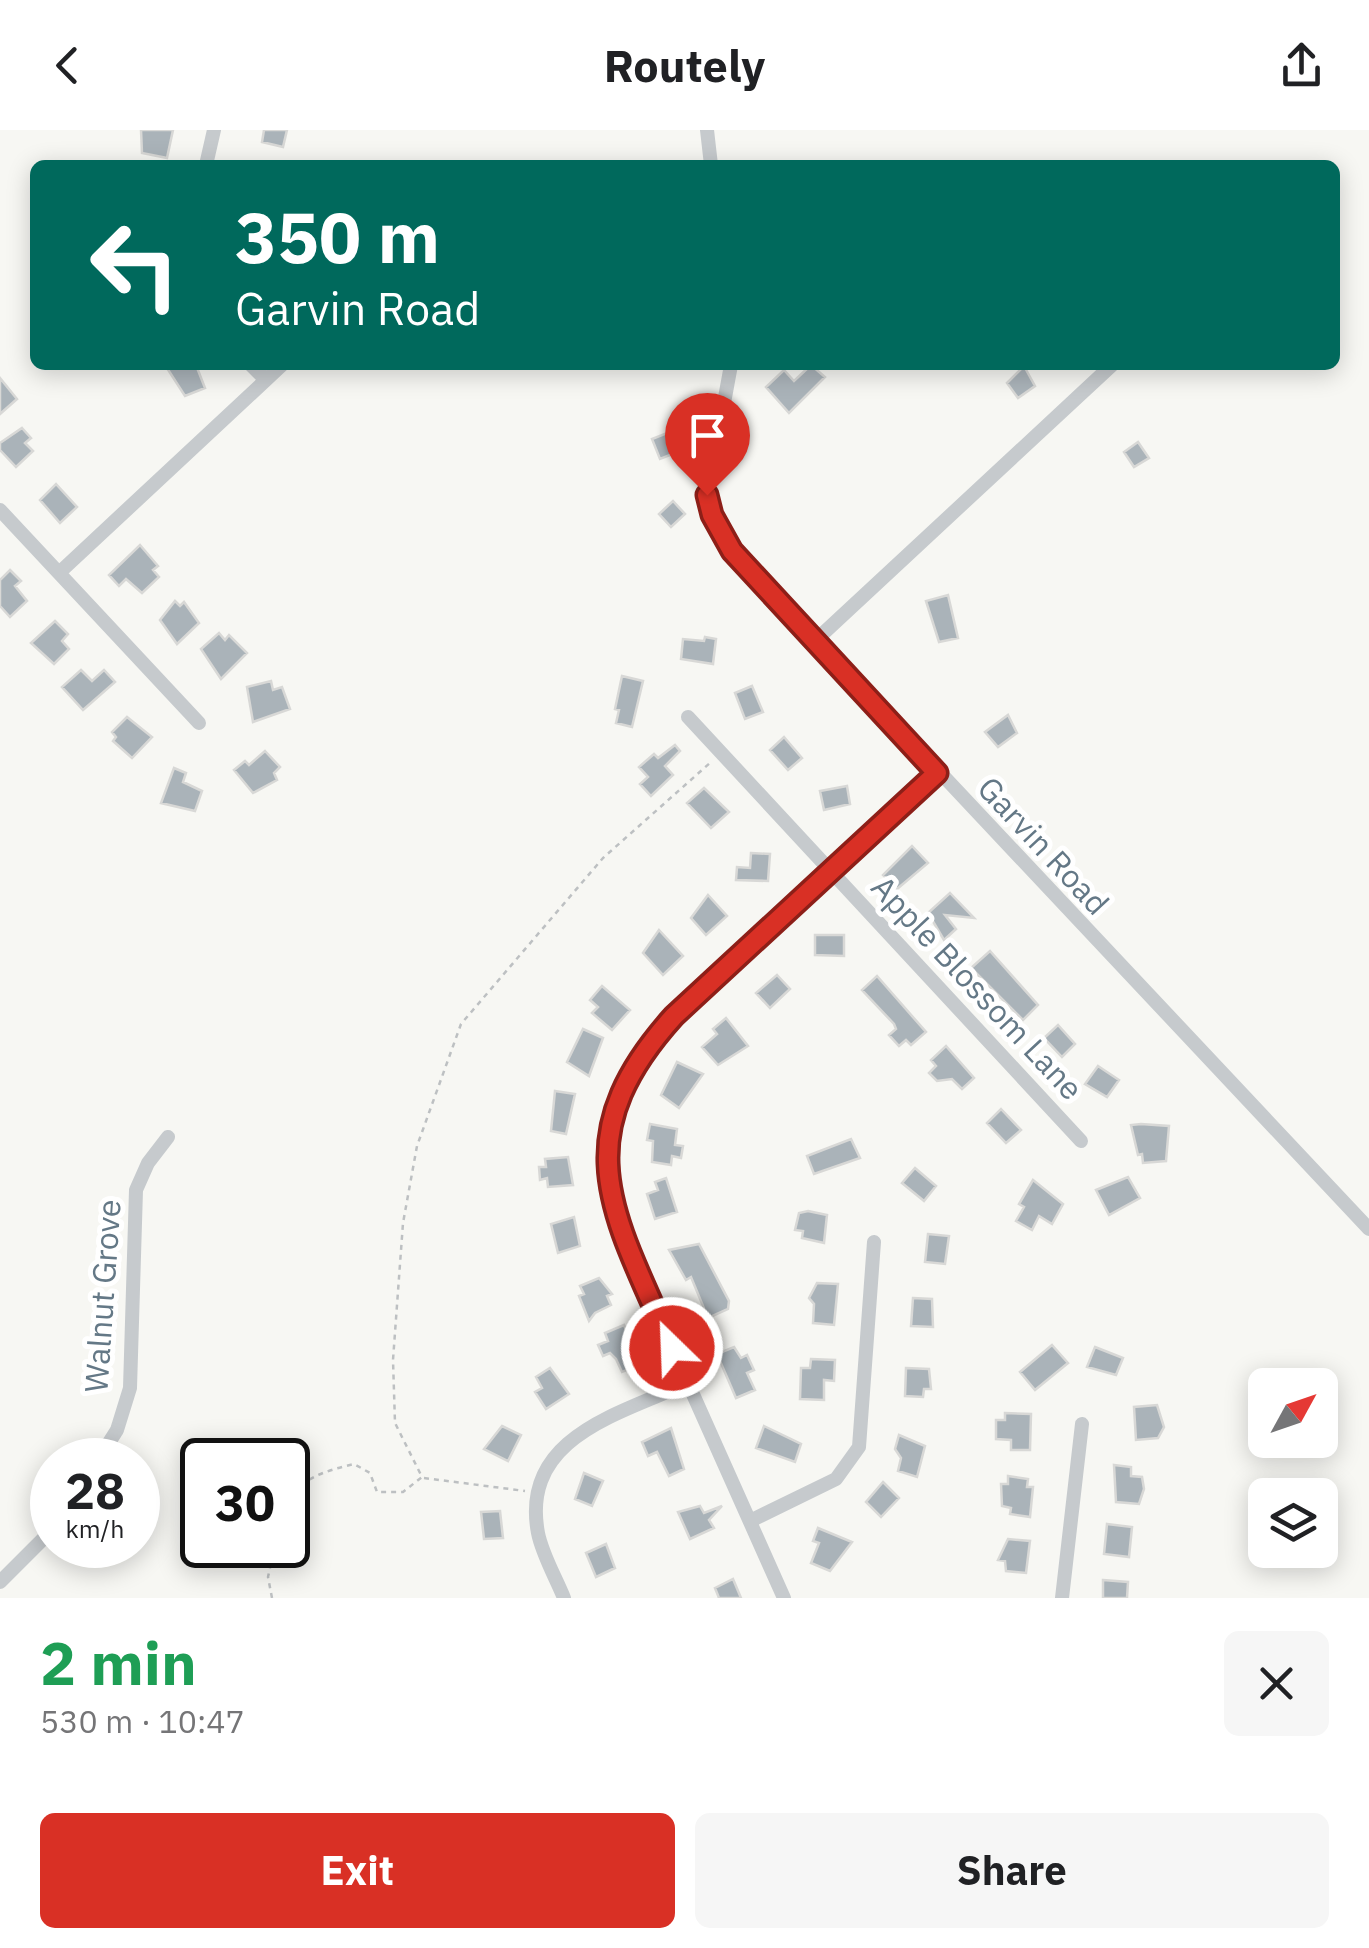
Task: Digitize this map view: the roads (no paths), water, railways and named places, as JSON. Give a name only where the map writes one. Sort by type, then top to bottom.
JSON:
[{"type":"street","points":[[207,160],[214,130]]},
{"type":"street","points":[[707,130],[710,160]]},
{"type":"street","points":[[256,370],[265,379]]},
{"type":"street","points":[[60,572],[276,370]]},
{"type":"street","name":"Garvin Road","points":[[729,370],[708,476],[712,515],[732,551],[1369,1229]]},
{"type":"street","points":[[816,641],[1107,370]]},
{"type":"street","points":[[0,510],[199,723]]},
{"type":"street","name":"Apple Blossom Lane","points":[[688,717],[1081,1141]]},
{"type":"street","points":[[784,1598],[608,1190],[606,1144],[617,1099],[641,1053],[674,1016],[937,773]]},
{"type":"street","name":"Walnut Grove","points":[[112,1438],[130,1388],[136,1190],[148,1164],[168,1138]]},
{"type":"street","points":[[750,1521],[836,1479],[860,1447],[874,1242]]},
{"type":"street","points":[[564,1598],[538,1535],[537,1492],[545,1466],[571,1438],[688,1383]]},
{"type":"street","points":[[1062,1598],[1082,1424]]},
{"type":"street","points":[[0,1582],[30,1552]]}]
